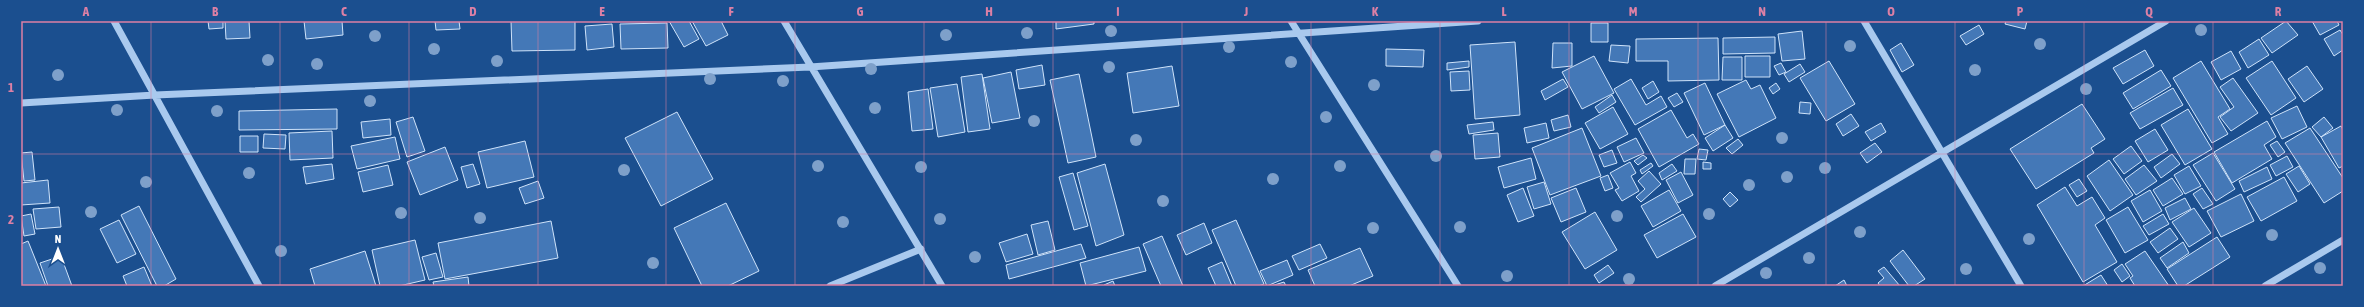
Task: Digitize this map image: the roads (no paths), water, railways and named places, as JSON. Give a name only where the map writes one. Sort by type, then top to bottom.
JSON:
[{"type":"street","points":[[114,21],[259,286]]},
{"type":"street","points":[[784,21],[810,67],[942,286]]},
{"type":"street","points":[[1291,21],[1458,286]]},
{"type":"street","points":[[21,103],[155,95],[810,67],[1299,35],[1478,21]]},
{"type":"street","points":[[1864,21],[1944,152],[2021,286]]},
{"type":"street","points":[[1715,286],[2166,21]]},
{"type":"street","points":[[2265,286],[2343,240]]},
{"type":"street","points":[[830,286],[921,249]]}]
